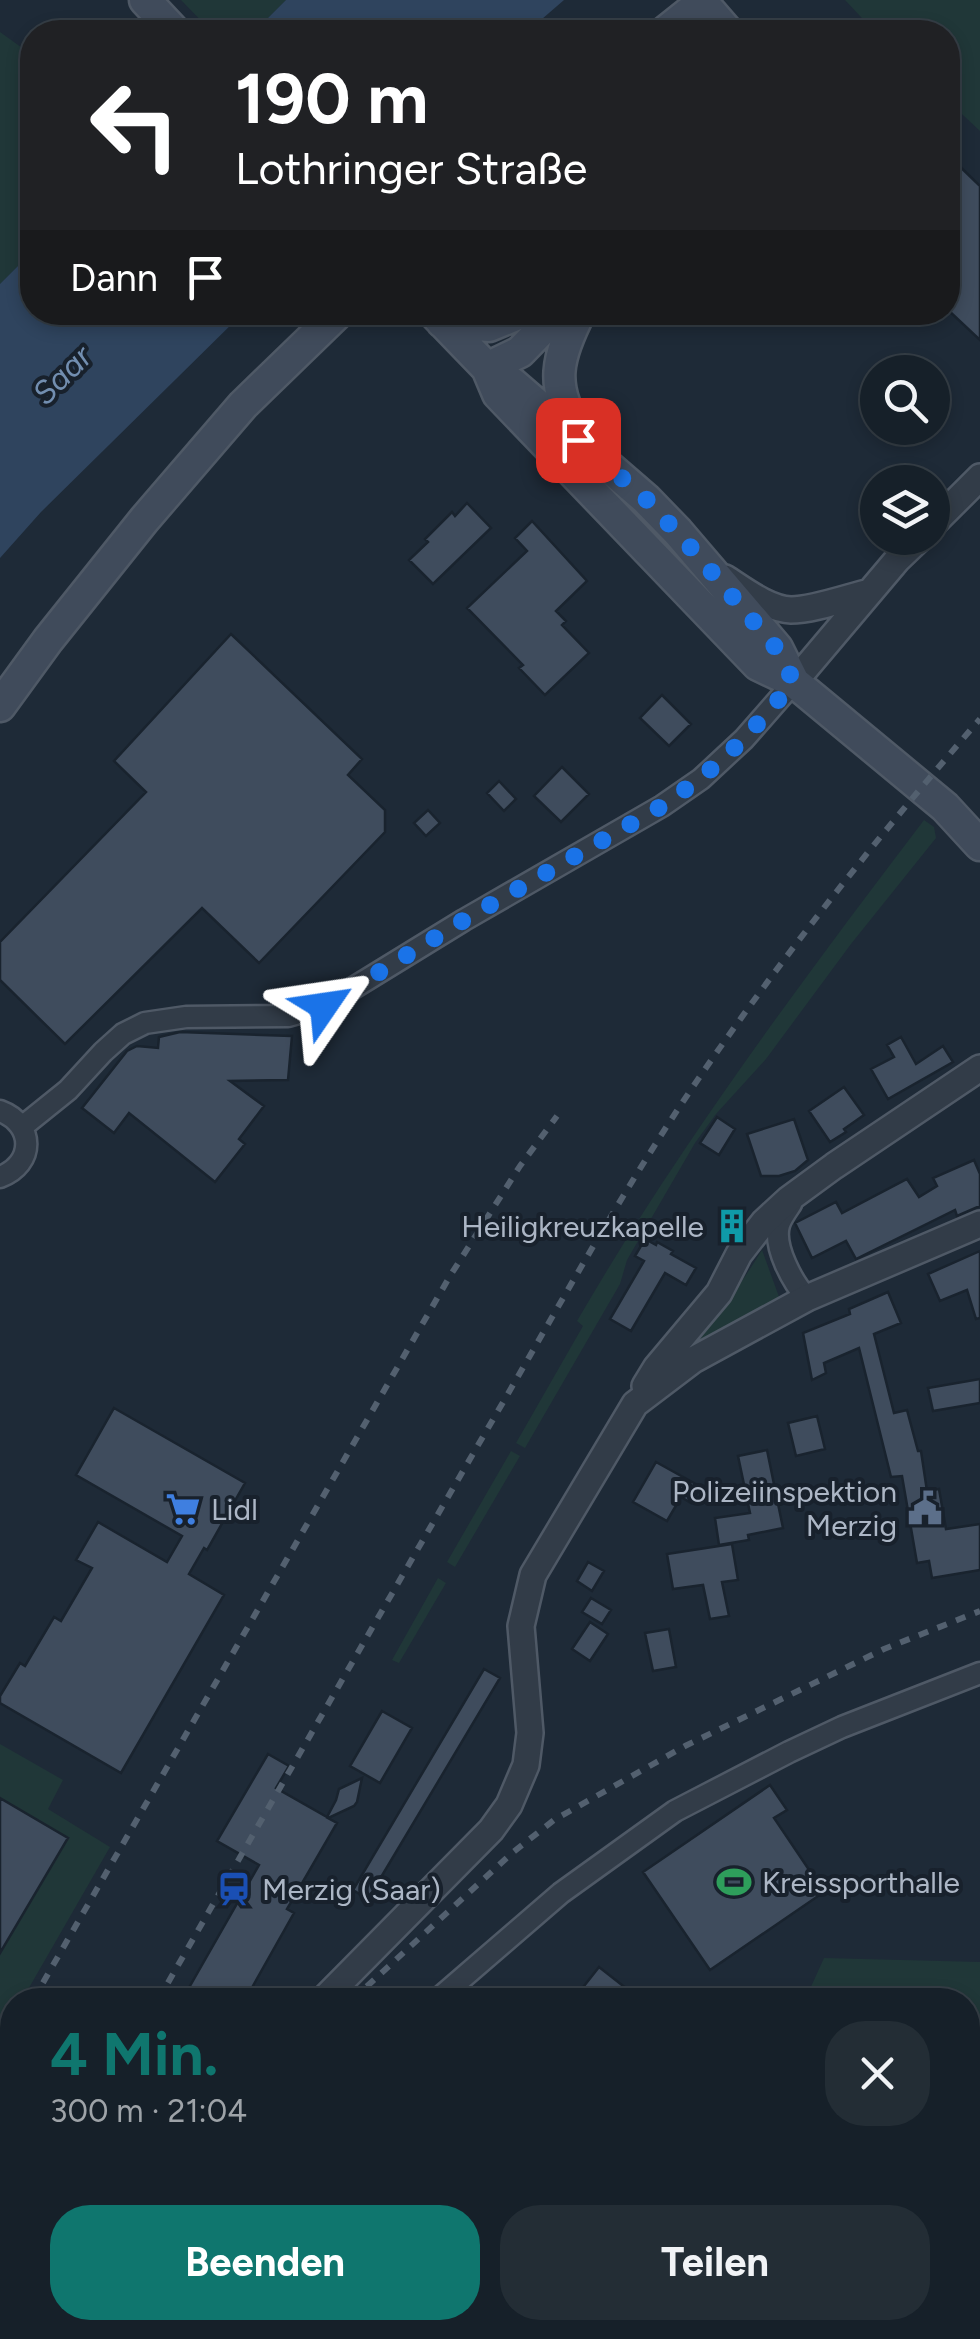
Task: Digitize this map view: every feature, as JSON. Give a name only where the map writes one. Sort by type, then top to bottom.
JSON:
[{"type":"main road","points":[[145,0],[164,20]]},
{"type":"main road","points":[[0,706],[144,520],[243,405],[326,325]]},
{"type":"main road","points":[[445,325],[486,368],[512,383],[646,499],[712,570],[776,648],[794,682]]},
{"type":"main road","points":[[486,368],[520,352],[546,325]]},
{"type":"main road","points":[[574,325],[564,344],[559,372],[562,402],[591,449]]},
{"type":"main road","points":[[486,368],[498,394],[758,665],[794,682],[945,807],[980,845]]},
{"type":"street","points":[[950,507],[980,477]]},
{"type":"street","points":[[22,1127],[68,1090],[123,1034],[145,1023],[186,1017],[288,1016],[324,1006],[662,806],[744,739],[904,555]]},
{"type":"street","points":[[712,570],[758,599],[790,610],[870,592]]},
{"type":"street","points":[[335,1988],[491,1830],[510,1805],[526,1764],[530,1733],[521,1626],[532,1575],[656,1368],[719,1293],[750,1238],[789,1200],[980,1068]]},
{"type":"street","points":[[0,1112],[14,1118],[26,1136],[25,1155],[13,1172],[0,1177]]},
{"type":"street","points":[[807,1298],[794,1284],[778,1242],[779,1225],[792,1203],[813,1181]]},
{"type":"street","points":[[635,1404],[692,1360],[807,1298],[980,1224]]},
{"type":"street","points":[[451,1988],[562,1892],[675,1811],[842,1728],[980,1673]]},
{"type":"green space","points":[[181,0],[286,0],[266,20],[200,20]]},
{"type":"green space","points":[[845,0],[980,0],[980,131],[960,112],[960,20],[864,20]]},
{"type":"green space","points":[[0,32],[20,46],[20,264],[0,284]]},
{"type":"green space","points":[[924,820],[934,827],[936,838],[766,1059],[695,1143],[627,1260],[620,1284],[525,1448],[516,1443],[583,1326],[577,1321],[657,1191],[787,1003]]},
{"type":"green space","points":[[762,1250],[782,1305],[693,1353],[687,1346],[728,1300]]},
{"type":"green space","points":[[511,1451],[520,1456],[455,1567],[447,1562]]},
{"type":"green space","points":[[438,1578],[446,1583],[399,1663],[392,1660]]},
{"type":"green space","points":[[0,1744],[63,1780],[48,1809],[110,1847],[29,1988],[0,1988]]},
{"type":"green space","points":[[824,1958],[980,1962],[980,1988],[810,1988]]},
{"type":"water","points":[[286,0],[564,0],[541,20],[266,20]]},
{"type":"water","name":"Saar","points":[[20,264],[20,325],[231,325],[41,512],[0,558],[0,284]]},
{"type":"building","points":[[960,167],[980,186],[980,340],[960,321]]},
{"type":"building","points":[[467,503],[491,528],[433,584],[409,560],[452,512],[455,516]]},
{"type":"building","points":[[532,521],[587,581],[556,611],[566,621],[562,625],[589,653],[545,695],[519,668],[523,665],[467,608],[527,551],[515,538]]},
{"type":"building","points":[[231,634],[362,759],[348,775],[385,810],[385,832],[259,963],[202,908],[65,1044],[0,980],[0,942],[146,792],[114,761]]},
{"type":"building","points":[[662,695],[691,724],[669,746],[640,718]]},
{"type":"building","points":[[562,767],[589,794],[561,822],[534,796]]},
{"type":"building","points":[[499,781],[516,799],[504,811],[487,793]]},
{"type":"building","points":[[428,810],[440,823],[426,836],[414,823]]},
{"type":"building","points":[[180,1032],[292,1036],[288,1080],[230,1081],[264,1106],[239,1139],[245,1144],[215,1182],[129,1113],[114,1133],[82,1108],[127,1051],[137,1046],[158,1048],[159,1037]]},
{"type":"building","points":[[901,1037],[916,1064],[943,1046],[953,1062],[888,1099],[871,1069],[894,1057],[887,1045]]},
{"type":"building","points":[[844,1087],[864,1115],[830,1142],[809,1111]]},
{"type":"building","points":[[717,1117],[735,1129],[719,1155],[700,1143]]},
{"type":"building","points":[[794,1119],[808,1160],[795,1171],[761,1176],[747,1134]]},
{"type":"building","points":[[974,1160],[980,1174],[980,1206],[957,1216],[955,1210],[856,1259],[846,1241],[812,1258],[795,1223],[836,1202],[842,1213],[907,1179],[919,1197],[937,1186],[933,1178]]},
{"type":"building","points":[[645,1239],[673,1251],[671,1254],[696,1268],[686,1285],[665,1273],[631,1331],[610,1319],[644,1261],[635,1256]]},
{"type":"building","points":[[980,1251],[980,1318],[976,1319],[967,1290],[940,1301],[928,1274]]},
{"type":"building","points":[[888,1292],[901,1323],[874,1334],[894,1413],[907,1410],[921,1451],[927,1491],[939,1489],[946,1529],[980,1524],[980,1570],[932,1578],[929,1561],[917,1563],[902,1476],[891,1477],[859,1348],[824,1363],[826,1373],[812,1380],[803,1333],[850,1314],[849,1309]]},
{"type":"building","points":[[980,1379],[980,1403],[933,1411],[928,1388]]},
{"type":"building","points":[[114,1408],[245,1483],[189,1574],[224,1595],[121,1773],[0,1703],[0,1696],[20,1663],[25,1666],[54,1617],[61,1621],[92,1568],[76,1560],[98,1522],[167,1562],[182,1536],[76,1475]]},
{"type":"building","points":[[817,1416],[825,1449],[796,1456],[788,1423]]},
{"type":"building","points":[[767,1450],[783,1528],[719,1545],[715,1518],[750,1513],[738,1456]]},
{"type":"building","points":[[656,1462],[701,1487],[691,1503],[681,1497],[667,1521],[633,1502]]},
{"type":"building","points":[[732,1544],[738,1580],[722,1582],[729,1616],[710,1619],[703,1585],[673,1589],[667,1554]]},
{"type":"building","points":[[588,1562],[604,1571],[592,1591],[577,1581]]},
{"type":"building","points":[[591,1598],[611,1610],[602,1624],[582,1612]]},
{"type":"building","points":[[590,1622],[608,1634],[590,1661],[572,1649]]},
{"type":"building","points":[[669,1629],[676,1667],[653,1671],[645,1633]]},
{"type":"building","points":[[484,1669],[500,1678],[368,1899],[353,1890]]},
{"type":"building","points":[[382,1711],[412,1728],[380,1783],[350,1766]]},
{"type":"building","points":[[268,1754],[289,1766],[276,1788],[327,1817],[339,1789],[362,1778],[354,1806],[328,1818],[337,1823],[287,1909],[294,1913],[252,1988],[189,1988],[259,1865],[217,1841]]},
{"type":"building","name":"Kreissporthalle","points":[[770,1785],[787,1810],[774,1818],[824,1892],[710,1970],[643,1872]]},
{"type":"building","points":[[0,1798],[68,1838],[0,1953]]},
{"type":"building","points":[[599,1967],[626,1988],[582,1988]]},
{"type":"railway","points":[[165,1988],[570,1286],[673,1116],[801,937],[980,719]]},
{"type":"railway","points":[[40,1988],[450,1276],[557,1116]]},
{"type":"railway","points":[[365,1988],[512,1853],[554,1820],[685,1746],[884,1649],[980,1611]]},
{"type":"place","name":"Heiligkreuzkapelle","points":[[732,1226]]},
{"type":"place","name":"Polizeiinspektion Merzig","points":[[925,1508]]},
{"type":"place","name":"Lidl","points":[[183,1509]]},
{"type":"place","name":"Kreissporthalle","points":[[734,1882]]},
{"type":"place","name":"Merzig (Saar)","points":[[234,1889]]},
{"type":"route","points":[[324,1006],[662,806],[744,739],[794,682],[776,648],[694,551],[646,499],[578,440]]}]
